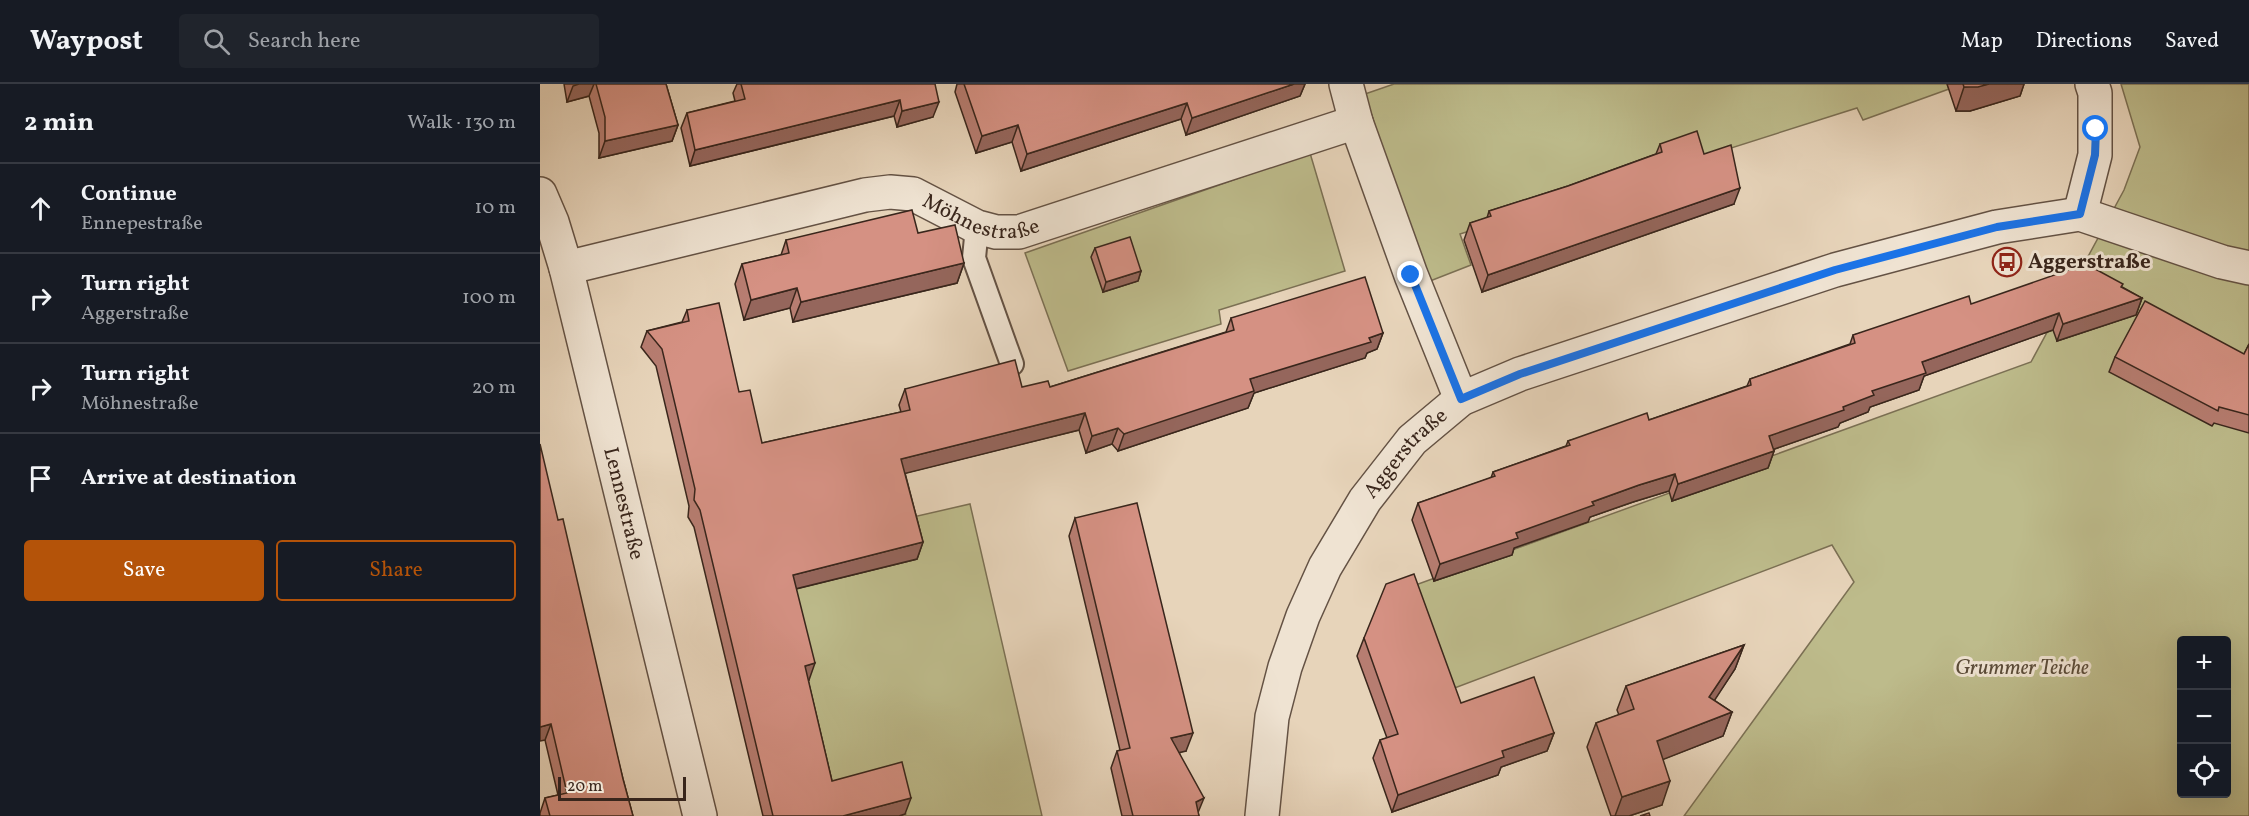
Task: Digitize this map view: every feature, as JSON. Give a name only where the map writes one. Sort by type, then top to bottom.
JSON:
[{"type":"street","points":[[1346,84],[1356,122],[1411,275],[1461,399]]},
{"type":"street","points":[[2080,214],[2095,155],[2095,93],[2092,84]]},
{"type":"street","name":"Möhnestraße","points":[[566,268],[854,198],[890,192],[913,194],[977,227],[996,232],[1019,232],[1356,122]]},
{"type":"street","name":"Lennestraße","points":[[540,194],[552,222],[566,268],[700,816]]},
{"type":"street","name":"Aggerstraße","points":[[1262,816],[1272,717],[1285,667],[1303,616],[1325,567],[1365,500],[1412,440],[1461,399],[1520,374],[1835,270],[1997,227],[2080,214],[2222,262],[2249,268]]},
{"type":"lane","points":[[977,227],[974,258],[1012,364]]},
{"type":"green space","points":[[1394,84],[1947,84],[1949,89],[1863,120],[1857,108],[1460,234],[1471,265],[1425,283],[1365,94]]},
{"type":"green space","name":"Grummer Teiche","points":[[2121,84],[2249,84],[2249,816],[1684,816],[1854,582],[1832,545],[1444,692],[1410,587],[2031,362],[2124,190],[2140,147]]},
{"type":"green space","points":[[1310,153],[1345,271],[1219,310],[1221,324],[1068,371],[1025,253]]},
{"type":"green space","points":[[970,504],[1042,816],[838,816],[773,549]]},
{"type":"building","points":[[596,84],[666,84],[678,125],[605,141],[605,117]]},
{"type":"building","points":[[741,84],[935,84],[939,102],[902,111],[900,100],[695,150],[687,113],[745,99]]},
{"type":"building","points":[[964,84],[1294,84],[1192,118],[1187,103],[1027,154],[1018,125],[982,136]]},
{"type":"building","points":[[1963,84],[1989,84],[1964,87]]},
{"type":"building","points":[[1697,131],[1704,154],[1731,145],[1740,188],[1488,275],[1470,223],[1491,216],[1489,211],[1568,186],[1662,152],[1660,144]]},
{"type":"building","points":[[912,210],[918,233],[955,225],[964,263],[801,302],[797,288],[751,300],[742,264],[789,253],[786,240]]},
{"type":"building","points":[[1130,237],[1141,271],[1106,282],[1095,248]]},
{"type":"building","points":[[2086,264],[2123,284],[2121,287],[2142,298],[2063,324],[2059,313],[1922,362],[1926,373],[1872,391],[1874,395],[1843,407],[1844,410],[1769,436],[1774,451],[1678,484],[1675,474],[1639,485],[1592,502],[1594,505],[1516,533],[1518,538],[1440,564],[1418,503],[1495,476],[1493,472],[1570,445],[1568,441],[1647,413],[1649,420],[1751,385],[1750,379],[1855,343],[1853,335],[1969,296],[1971,304]]},
{"type":"building","points":[[1365,277],[1383,333],[1369,338],[1371,342],[1250,379],[1254,391],[1124,434],[1118,428],[1092,436],[1085,413],[901,459],[923,542],[793,575],[815,663],[805,666],[832,781],[902,762],[911,798],[843,816],[773,816],[700,510],[694,500],[695,489],[662,349],[647,331],[689,321],[687,310],[719,303],[739,392],[750,390],[762,443],[910,410],[905,389],[1015,360],[1022,387],[1048,381],[1050,387],[1234,330],[1231,318]]},
{"type":"building","points":[[2145,301],[2244,354],[2249,344],[2249,415],[2219,407],[2218,411],[2115,357]]},
{"type":"building","points":[[540,444],[558,520],[563,519],[633,816],[550,816],[545,798],[567,793],[551,724],[540,727]]},
{"type":"building","points":[[1137,503],[1193,733],[1171,738],[1204,798],[1196,802],[1199,816],[1133,816],[1117,751],[1130,748],[1075,518]]},
{"type":"building","points":[[1414,574],[1461,703],[1534,677],[1554,733],[1502,751],[1504,757],[1398,795],[1380,740],[1398,734],[1364,638],[1386,584]]},
{"type":"building","points":[[1744,645],[1709,697],[1732,712],[1657,741],[1670,781],[1622,797],[1596,723],[1634,709],[1626,686]]},
{"type":"place","name":"Aggerstraße","points":[[2007,262]]},
{"type":"route","points":[[1411,275],[1461,399],[1520,374],[1835,270],[1997,227],[2080,214],[2095,155],[2096,129]]}]
